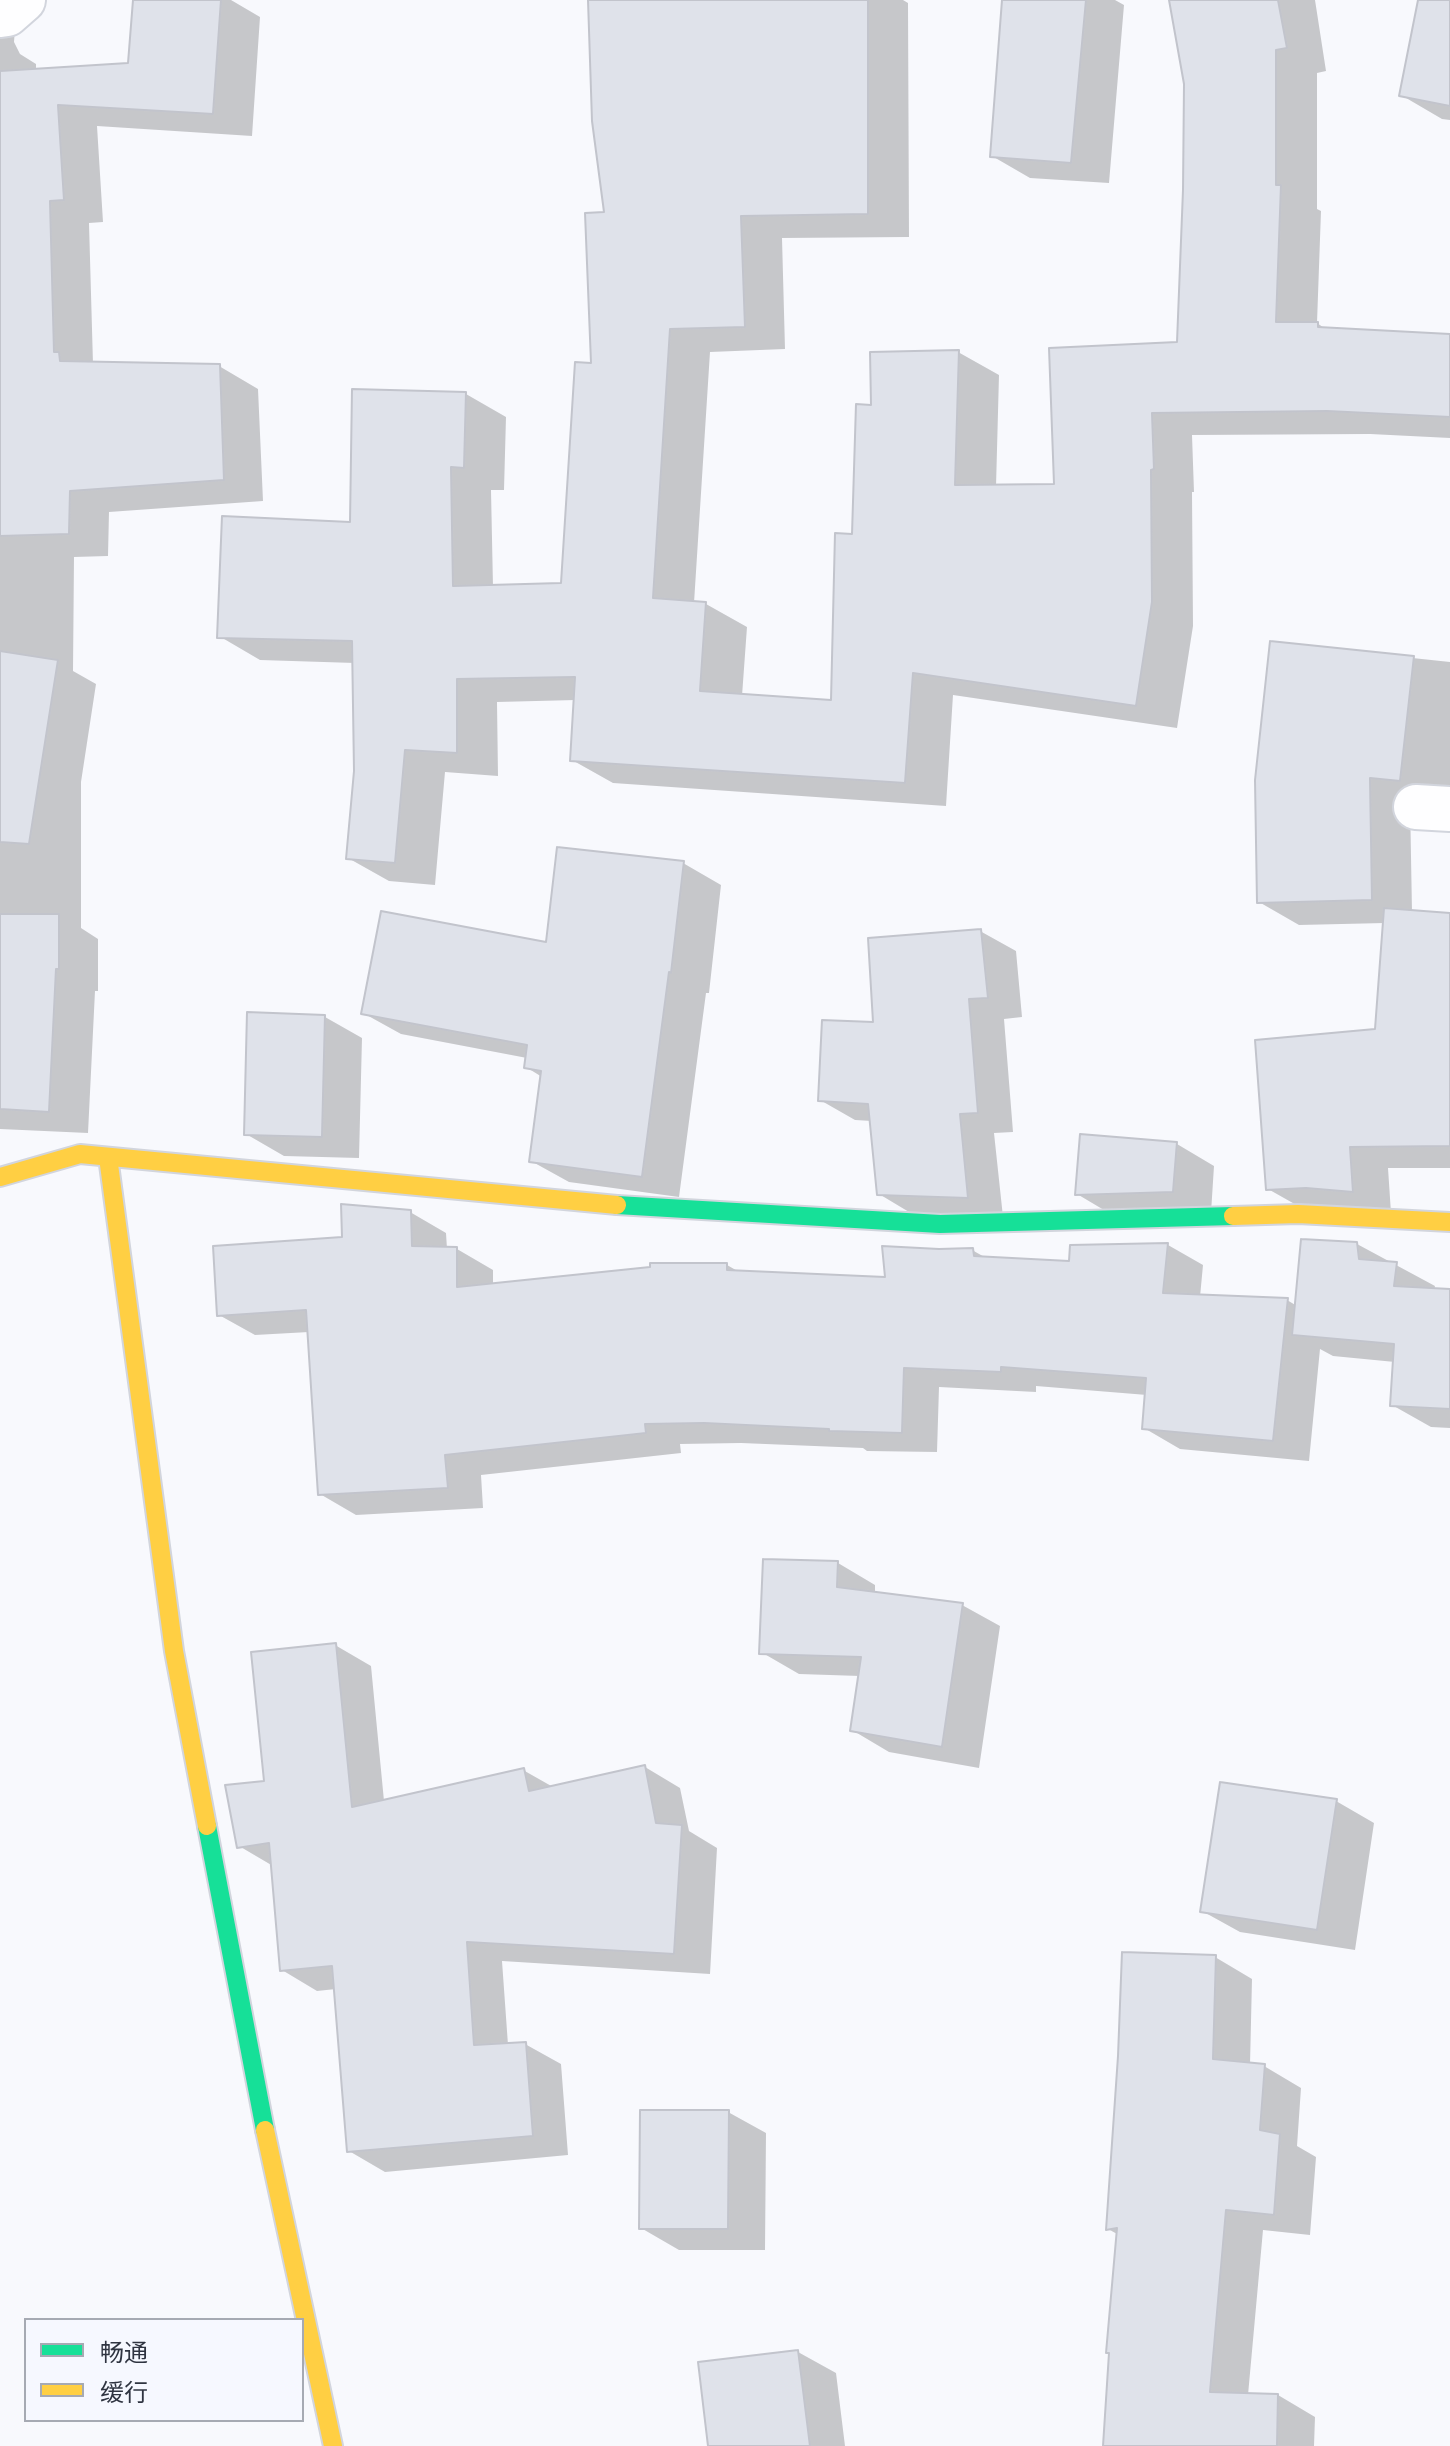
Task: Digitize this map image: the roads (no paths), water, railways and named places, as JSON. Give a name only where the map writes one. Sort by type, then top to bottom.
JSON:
[{"type":"street","points":[[0,15],[7,14],[23,0]]},
{"type":"street","points":[[0,1177],[80,1154],[653,1208],[940,1224],[1298,1214],[1450,1222]]},
{"type":"street","points":[[108,1157],[174,1651],[273,2172],[333,2446]]}]
